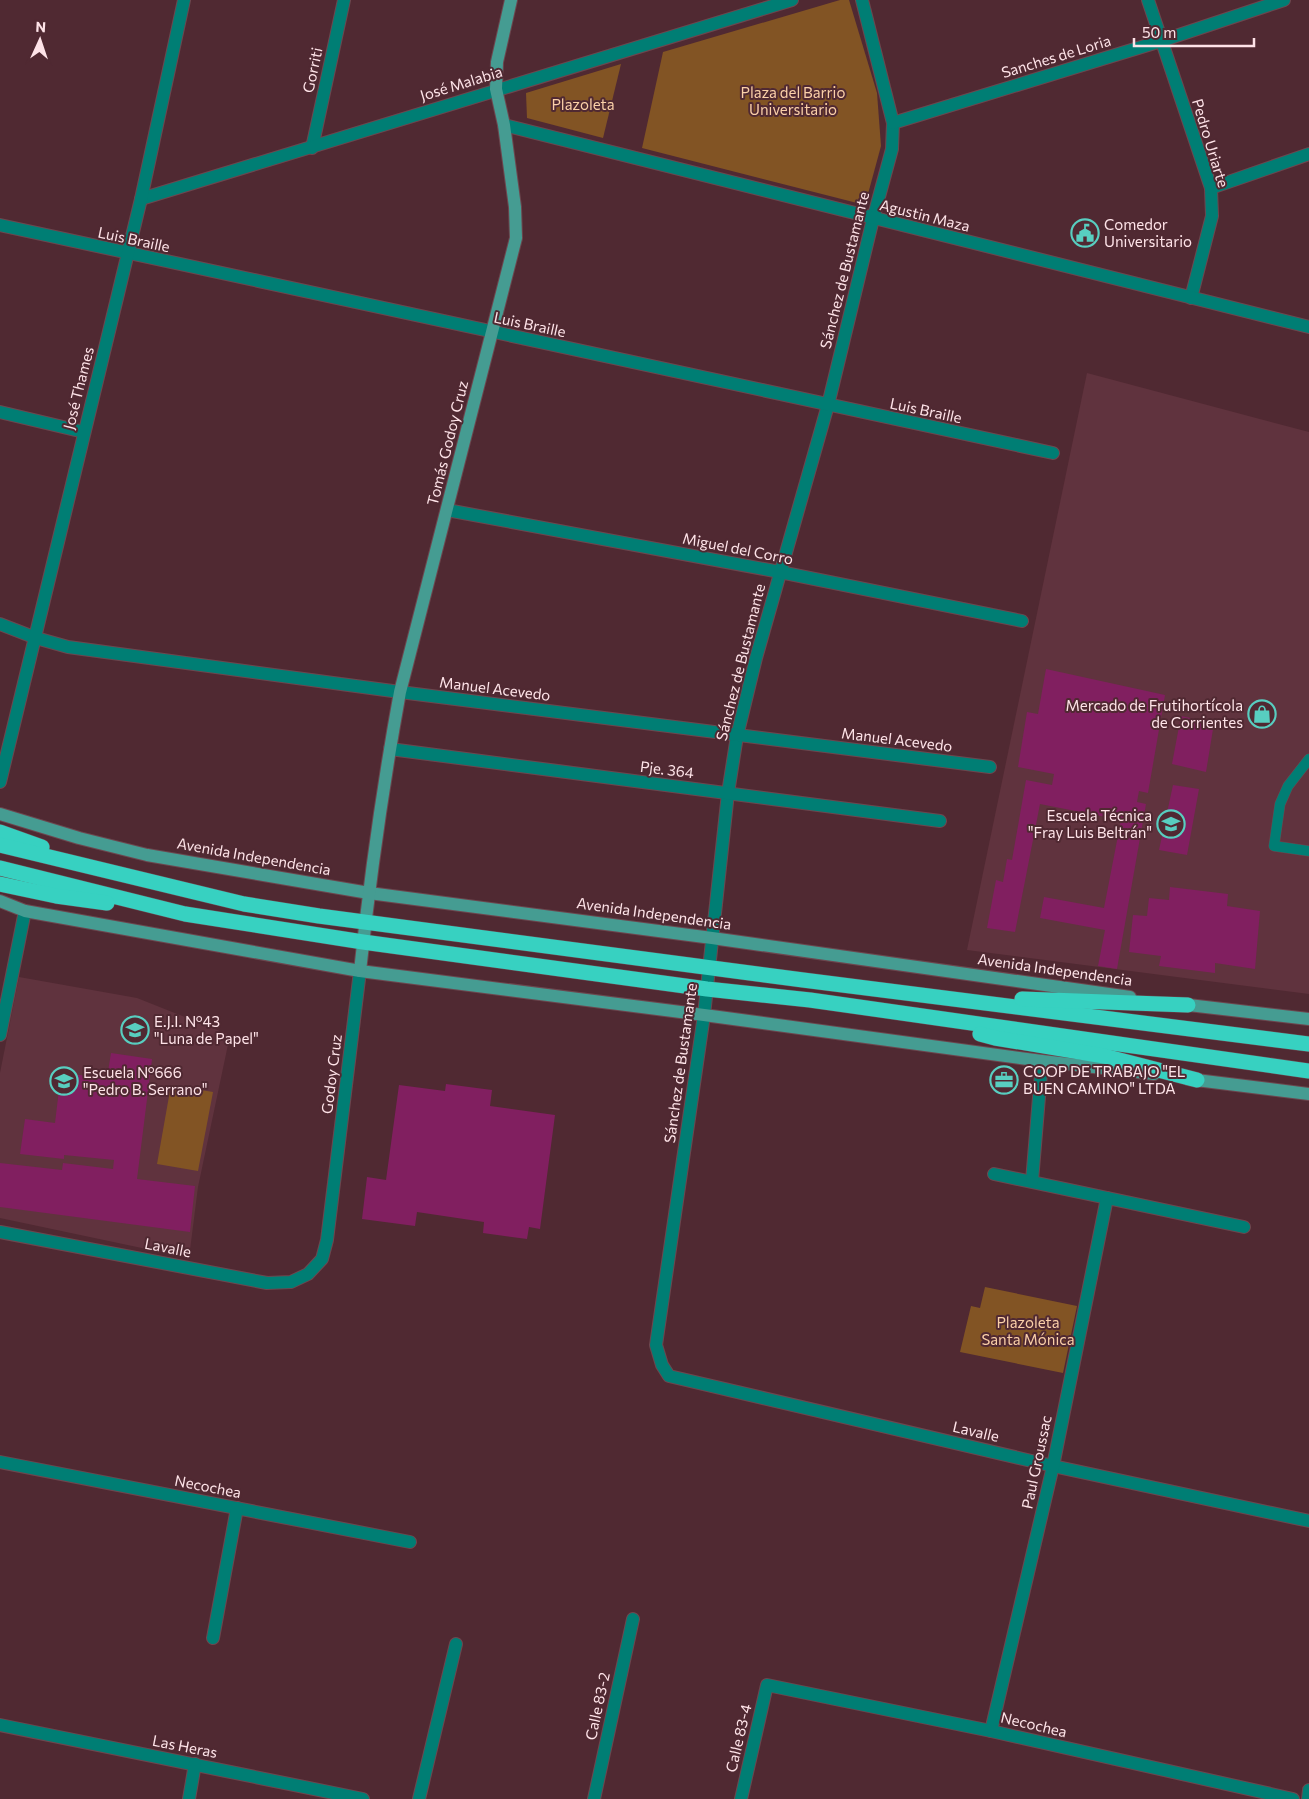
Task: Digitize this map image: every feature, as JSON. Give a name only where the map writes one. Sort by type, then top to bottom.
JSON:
[{"type":"highway","points":[[0,832],[116,874]]},
{"type":"highway","points":[[0,845],[244,904],[319,916],[709,968],[1309,1044]]},
{"type":"highway","points":[[0,868],[185,914]]},
{"type":"highway","points":[[0,884],[56,896],[363,942],[707,989],[810,1000],[1309,1071]]},
{"type":"highway","points":[[924,995],[1188,1005]]},
{"type":"highway","points":[[916,1016],[995,1038],[1104,1056],[1197,1080]]},
{"type":"main road","name":"Tomás Godoy Cruz","points":[[369,893],[400,692],[516,238],[515,207],[504,125],[496,89],[497,62],[511,0]]},
{"type":"main road","name":"Avenida Independencia","points":[[0,814],[79,838],[147,855],[369,893],[712,938],[1188,1005],[1309,1019]]},
{"type":"main road","name":"Godoy Cruz","points":[[360,971],[369,893]]},
{"type":"main road","points":[[0,901],[25,911],[360,971],[704,1014],[1042,1061],[1309,1094]]},
{"type":"street","name":"José Thames","points":[[0,782],[128,254],[184,0]]},
{"type":"street","name":"Gorriti","points":[[312,148],[344,0]]},
{"type":"street","name":"José Malabia","points":[[141,198],[312,148],[496,89],[792,0]]},
{"type":"street","name":"Sánchez de Bustamante","points":[[656,1345],[704,1014],[728,793],[737,736],[780,572],[828,405],[892,149],[894,123],[862,0]]},
{"type":"street","name":"Pedro Uriarte","points":[[1148,0],[1211,188],[1212,216],[1192,298]]},
{"type":"street","name":"Sanches de Loria","points":[[894,123],[1161,41],[1284,0]]},
{"type":"street","name":"Agustin Maza","points":[[504,125],[1309,327]]},
{"type":"street","points":[[1211,188],[1309,154]]},
{"type":"street","name":"Luis Braille","points":[[0,226],[1053,453]]},
{"type":"street","points":[[0,412],[84,432]]},
{"type":"street","name":"Miguel del Corro","points":[[447,510],[780,572],[1022,621]]},
{"type":"street","name":"Manuel Acevedo","points":[[0,624],[36,638],[68,647],[737,736],[990,767]]},
{"type":"street","name":"Pje. 364","points":[[390,749],[940,821]]},
{"type":"street","points":[[0,1035],[25,911]]},
{"type":"street","name":"Godoy Cruz","points":[[322,1259],[327,1240],[360,971]]},
{"type":"street","points":[[1032,1181],[1042,1061]]},
{"type":"street","points":[[994,1174],[1244,1227]]},
{"type":"street","name":"Paul Groussac","points":[[990,1731],[1053,1466],[1107,1198]]},
{"type":"street","name":"Lavalle","points":[[0,1232],[267,1283],[292,1282],[308,1274],[322,1259]]},
{"type":"street","name":"Lavalle","points":[[656,1345],[662,1365],[669,1376],[1053,1466],[1309,1521]]},
{"type":"street","name":"Necochea","points":[[0,1462],[410,1542]]},
{"type":"street","points":[[213,1638],[237,1508]]},
{"type":"street","name":"Calle 83-2","points":[[594,1799],[633,1619]]},
{"type":"street","points":[[419,1799],[456,1644]]},
{"type":"street","name":"Necochea","points":[[767,1684],[990,1731],[1293,1799]]},
{"type":"street","name":"Calle 83-4","points":[[741,1799],[767,1684]]},
{"type":"street","name":"Las Heras","points":[[0,1725],[364,1799]]},
{"type":"street","points":[[188,1799],[195,1764]]},
{"type":"street","points":[[1308,1799],[1309,1790]]},
{"type":"lane","points":[[1309,759],[1288,786],[1280,804],[1274,846],[1309,851]]},
{"type":"shaded area","points":[[1087,373],[1309,432],[1309,994],[967,950]]},
{"type":"shaded area","points":[[19,977],[137,998],[230,1035],[198,1187],[189,1258],[0,1218],[0,1073]]},
{"type":"green space","name":"Plaza del Barrio Universitario","points":[[840,0],[849,0],[877,93],[881,146],[865,205],[642,148],[663,52]]},
{"type":"green space","name":"Plazoleta","points":[[621,64],[603,138],[527,118],[526,93]]},
{"type":"green space","points":[[171,1085],[213,1092],[198,1171],[157,1164]]},
{"type":"green space","name":"Plazoleta Santa Mónica","points":[[985,1287],[1077,1306],[1063,1373],[960,1352],[971,1306],[980,1308]]},
{"type":"building","points":[[1046,669],[1165,695],[1148,793],[1139,791],[1137,802],[1146,804],[1117,969],[1098,966],[1105,930],[1040,918],[1044,897],[1104,908],[1121,820],[1040,804],[1015,932],[987,928],[996,880],[1003,882],[1007,859],[1012,860],[1026,780],[1052,785],[1054,774],[1018,767],[1027,712],[1038,714]]},
{"type":"building","points":[[1181,716],[1214,723],[1206,772],[1172,764]]},
{"type":"building","name":"Escuela Técnica \"Fray Luis Beltrán\"","points":[[1173,785],[1199,789],[1187,855],[1159,850]]},
{"type":"building","points":[[1170,887],[1228,894],[1227,906],[1260,911],[1255,969],[1215,963],[1215,973],[1159,966],[1161,956],[1129,952],[1133,915],[1147,916],[1149,898],[1169,900]]},
{"type":"building","points":[[111,1053],[152,1059],[137,1179],[195,1186],[190,1232],[0,1207],[0,1163],[62,1170],[63,1163],[113,1169],[114,1160],[64,1155],[64,1159],[20,1154],[25,1119],[55,1123],[61,1073],[107,1078]]},
{"type":"building","points":[[446,1084],[492,1090],[490,1106],[555,1115],[540,1229],[529,1227],[527,1239],[483,1233],[484,1222],[417,1212],[415,1226],[362,1219],[367,1177],[386,1180],[399,1085],[445,1091]]},
{"type":"place","name":"Comedor Universitario","points":[[1085,233]]},
{"type":"place","name":"Mercado de Frutihortícola de Corrientes","points":[[1262,714]]},
{"type":"place","name":"Escuela Técnica \"Fray Luis Beltrán\"","points":[[1171,824]]},
{"type":"place","name":"E.J.I. Nº43 \"Luna de Papel\"","points":[[135,1030]]},
{"type":"place","name":"COOP DE TRABAJO \"EL BUEN CAMINO\" LTDA","points":[[1004,1080]]},
{"type":"place","name":"Escuela Nº666 \"Pedro B. Serrano\"","points":[[64,1081]]}]
